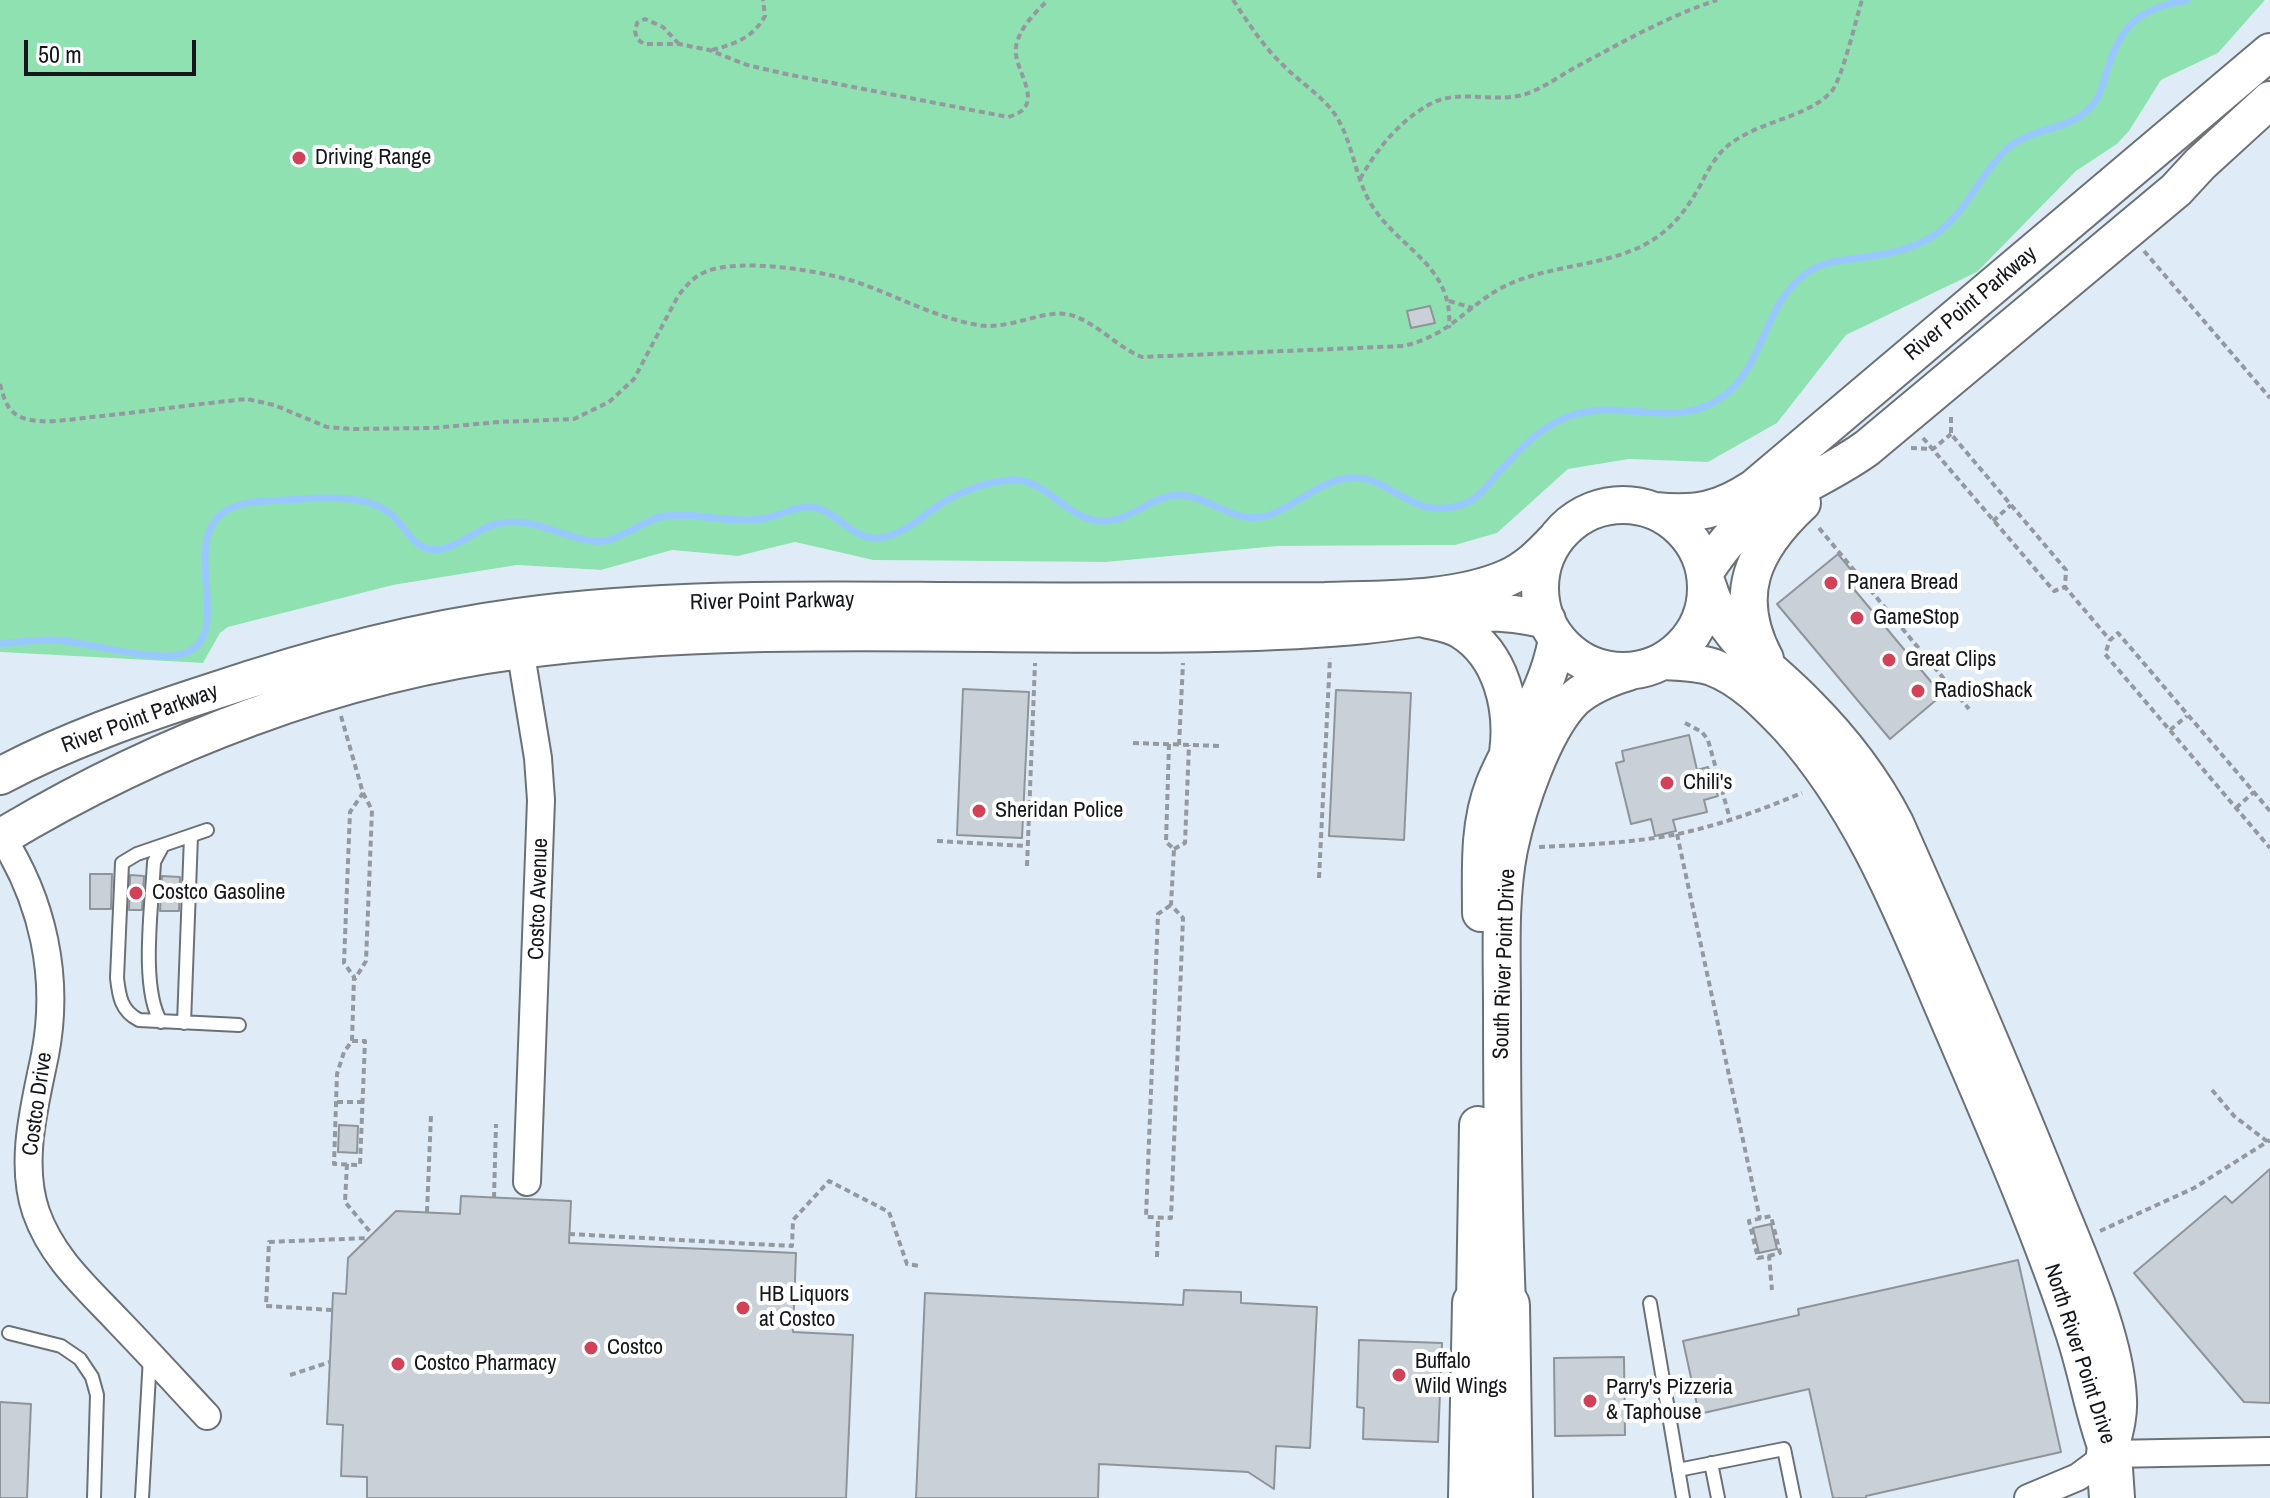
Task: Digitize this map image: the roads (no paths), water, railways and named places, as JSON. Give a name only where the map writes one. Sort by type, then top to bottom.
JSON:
[{"type":"highway","points":[[1467,1482],[1491,1304]]},
{"type":"highway","points":[[1491,1304],[1510,1498]]},
{"type":"highway","points":[[2109,1454],[2112,1498]]},
{"type":"street","name":"River Point Parkway","points":[[1655,511],[1708,511],[1754,488],[2270,52]]},
{"type":"street","name":"River Point Parkway","points":[[1706,578],[1736,532],[1751,519],[1845,464],[2176,190],[2270,100]]},
{"type":"street","points":[[1777,676],[1759,648],[1751,623],[1748,601],[1752,570],[1758,554],[1781,524],[1845,464]]},
{"type":"street","points":[[1620,505],[1655,511],[1686,534],[1701,558],[1706,578],[1703,613],[1685,644],[1664,661],[1628,672],[1588,664],[1567,650],[1552,630],[1540,597],[1543,567],[1555,540],[1571,523],[1594,510],[1620,505]]},
{"type":"street","name":"River Point Parkway","points":[[1,836],[113,776],[241,722],[518,634],[669,603],[1294,601],[1405,597],[1466,590],[1505,579],[1537,559],[1555,540]]},
{"type":"street","name":"North River Point Drive","points":[[1706,578],[1720,618],[1743,646],[1830,728],[1881,797],[1907,851],[2040,1162],[2096,1305],[2118,1400],[2109,1454]]},
{"type":"street","name":"River Point Parkway","points":[[0,776],[128,721],[302,663],[416,634],[518,634],[629,640],[749,634],[1215,633],[1330,628],[1488,611],[1521,614],[1552,630]]},
{"type":"street","points":[[1418,617],[1460,629],[1491,663],[1504,690],[1510,717],[1508,755]]},
{"type":"street","name":"South River Point Drive","points":[[1491,1304],[1481,848],[1487,806],[1508,755],[1541,697],[1554,661],[1552,630]]},
{"type":"street","name":"Costco Avenue","points":[[518,634],[538,758],[542,811],[527,1182]]},
{"type":"street","name":"North River Point Drive","points":[[1664,661],[1710,666],[1731,676],[1771,707],[1840,791],[1870,843],[1899,903],[2017,1178],[2074,1334],[2109,1454]]},
{"type":"street","name":"South River Point Drive","points":[[1491,1304],[1501,1132],[1504,906],[1509,850],[1538,759],[1572,701],[1587,689],[1628,672]]},
{"type":"street","name":"Costco Drive","points":[[1,836],[20,868],[33,899],[49,962],[50,1016],[35,1103],[30,1156],[35,1210],[59,1259],[207,1416]]},
{"type":"street","points":[[2028,1498],[2078,1477],[2109,1454],[2270,1451]]},
{"type":"lane","points":[[207,830],[137,854],[122,863],[117,978],[123,1007],[130,1016],[139,1020],[239,1025]]},
{"type":"lane","points":[[184,1023],[191,836]]},
{"type":"lane","points":[[161,1022],[155,1011],[150,978],[154,862],[162,847]]},
{"type":"lane","points":[[1650,1303],[1683,1498]]},
{"type":"lane","points":[[9,1333],[61,1346],[80,1359],[92,1377],[97,1395],[94,1498]]},
{"type":"lane","points":[[142,1498],[150,1354]]},
{"type":"lane","points":[[1678,1470],[1784,1449],[1794,1498]]},
{"type":"lane","points":[[1711,1463],[1718,1498]]},
{"type":"waterway","points":[[0,644],[58,640],[158,656],[183,654],[198,644],[206,629],[206,546],[211,527],[231,508],[255,502],[328,498],[369,503],[391,514],[413,539],[433,550],[451,546],[503,523],[526,523],[584,540],[605,541],[665,516],[750,520],[808,507],[827,512],[869,538],[879,538],[898,533],[962,493],[986,484],[1010,480],[1035,485],[1079,515],[1104,521],[1123,517],[1159,499],[1178,495],[1189,496],[1243,517],[1266,516],[1328,484],[1350,478],[1378,483],[1414,503],[1428,507],[1461,505],[1479,495],[1533,438],[1562,419],[1592,411],[1689,411],[1707,406],[1725,395],[1750,364],[1775,311],[1798,280],[1821,265],[1905,249],[1940,231],[1959,212],[2007,149],[2026,137],[2070,122],[2089,109],[2100,93],[2118,43],[2133,22],[2155,9],[2187,0]]},
{"type":"place","name":"Driving Range","points":[[299,158]]},
{"type":"place","name":"Panera Bread","points":[[1831,583]]},
{"type":"place","name":"GameStop","points":[[1857,618]]},
{"type":"place","name":"Great Clips","points":[[1889,660]]},
{"type":"place","name":"RadioShack","points":[[1918,691]]},
{"type":"place","name":"Chili's","points":[[1667,783]]},
{"type":"place","name":"Sheridan Police","points":[[979,811]]},
{"type":"place","name":"Costco Gasoline","points":[[136,893]]},
{"type":"place","name":"HB Liquors at Costco","points":[[743,1308]]},
{"type":"place","name":"Costco","points":[[591,1348]]},
{"type":"place","name":"Costco Pharmacy","points":[[398,1364]]},
{"type":"place","name":"Buffalo Wild Wings","points":[[1399,1375]]},
{"type":"place","name":"Parry's Pizzeria & Taphouse","points":[[1590,1401]]}]
